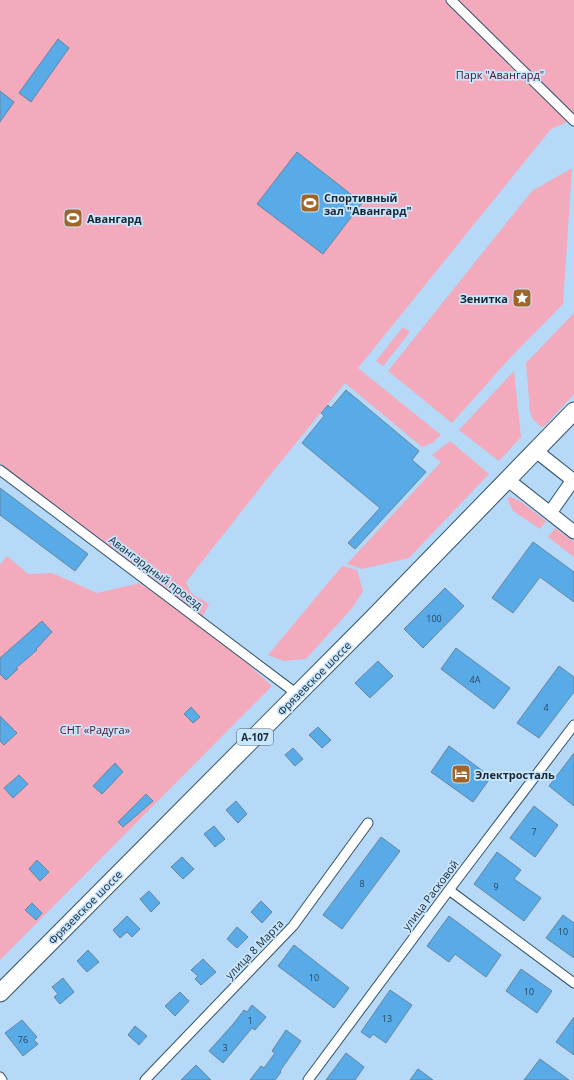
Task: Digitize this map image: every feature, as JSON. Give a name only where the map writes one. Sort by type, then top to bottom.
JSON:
[{"type":"highway","name":"Фрязевское шоссе","points":[[0,993],[298,694],[574,411]]},
{"type":"main road","points":[[536,451],[573,480],[550,513]]},
{"type":"main road","points":[[508,480],[574,532]]},
{"type":"street","points":[[451,0],[574,121]]},
{"type":"street","name":"Авангардный проезд","points":[[0,470],[298,694]]},
{"type":"street","name":"улица Расковой","points":[[308,1080],[574,725]]},
{"type":"street","name":"улица 8 Марта","points":[[145,1080],[293,926],[368,823]]},
{"type":"street","points":[[449,890],[574,983]]},
{"type":"green space","name":"Авангард","points":[[0,0],[574,0],[574,119],[551,129],[358,368],[441,435],[432,443],[422,447],[345,383],[186,582],[191,593],[209,604],[202,618],[0,463]]},
{"type":"green space","points":[[572,168],[563,304],[510,358],[452,423],[388,371],[532,191]]},
{"type":"green space","points":[[574,313],[574,394],[545,426],[541,427],[532,418],[530,411],[526,363]]},
{"type":"green space","points":[[403,327],[410,332],[383,366],[376,361]]},
{"type":"green space","points":[[514,371],[521,437],[499,461],[459,430]]},
{"type":"green space","points":[[450,441],[489,474],[409,558],[362,569],[347,564],[441,462],[432,455]]},
{"type":"green space","points":[[511,497],[520,501],[546,521],[540,529],[513,511],[507,498]]},
{"type":"green space","points":[[555,528],[574,542],[574,557],[548,537]]},
{"type":"green space","name":"СНТ «Радуга»","points":[[7,556],[28,574],[52,573],[97,593],[140,583],[234,651],[272,686],[0,960],[0,565]]},
{"type":"green space","points":[[342,566],[357,570],[363,591],[353,607],[306,659],[284,661],[268,655]]},
{"type":"building","points":[[58,39],[69,48],[31,102],[19,93]]},
{"type":"building","points":[[0,91],[14,102],[0,122]]},
{"type":"building","name":"Спортивный зал \"Авангард\"","points":[[297,152],[362,203],[323,254],[257,204]]},
{"type":"building","points":[[346,390],[419,451],[412,460],[426,472],[355,549],[348,543],[380,508],[302,443],[324,416],[321,413],[328,405],[331,408]]},
{"type":"building","points":[[0,488],[88,554],[75,571],[0,515]]},
{"type":"building","points":[[533,542],[574,572],[574,602],[540,577],[513,613],[492,598]]},
{"type":"building","points":[[445,588],[464,606],[423,648],[404,629]]},
{"type":"building","points":[[42,621],[52,632],[36,649],[37,650],[16,668],[18,669],[6,680],[0,674],[0,658]]},
{"type":"building","points":[[456,648],[510,688],[494,709],[441,669]]},
{"type":"building","points":[[378,661],[393,676],[370,698],[355,683]]},
{"type":"building","points":[[559,666],[574,677],[574,692],[539,738],[517,723]]},
{"type":"building","points":[[191,707],[200,717],[193,723],[184,714]]},
{"type":"building","points":[[0,716],[17,733],[4,745],[0,741]]},
{"type":"building","points":[[318,727],[331,740],[322,748],[309,735]]},
{"type":"building","name":"Электросталь","points":[[449,746],[491,777],[473,802],[431,772]]},
{"type":"building","points":[[293,748],[303,759],[295,766],[285,755]]},
{"type":"building","points":[[574,753],[574,806],[549,786]]},
{"type":"building","points":[[115,763],[123,772],[102,794],[93,786]]},
{"type":"building","points":[[19,775],[28,784],[13,798],[4,788]]},
{"type":"building","points":[[146,794],[153,801],[123,827],[118,822]]},
{"type":"building","points":[[236,801],[247,814],[238,823],[226,810]]},
{"type":"building","points":[[534,806],[558,825],[535,857],[510,838]]},
{"type":"building","points":[[214,826],[225,839],[215,847],[204,834]]},
{"type":"building","points":[[381,837],[400,851],[342,929],[323,915]]},
{"type":"building","points":[[497,852],[521,870],[514,879],[541,898],[524,921],[474,884]]},
{"type":"building","points":[[182,857],[194,869],[183,879],[171,867]]},
{"type":"building","points":[[37,860],[49,872],[40,881],[29,869]]},
{"type":"building","points":[[149,891],[160,903],[151,912],[140,899]]},
{"type":"building","points":[[261,901],[272,912],[262,923],[251,912]]},
{"type":"building","points":[[32,903],[42,913],[36,920],[25,910]]},
{"type":"building","points":[[563,915],[574,923],[574,958],[546,938]]},
{"type":"building","points":[[127,916],[140,929],[132,937],[127,932],[120,938],[113,930]]},
{"type":"building","points":[[449,916],[501,955],[486,977],[455,954],[449,962],[427,946]]},
{"type":"building","points":[[237,927],[248,937],[237,948],[227,939]]},
{"type":"building","points":[[294,945],[349,988],[334,1008],[278,966]]},
{"type":"building","points":[[88,950],[99,962],[87,972],[77,961]]},
{"type":"building","points":[[203,959],[216,972],[201,985],[195,979],[198,976],[191,970]]},
{"type":"building","points":[[521,969],[552,991],[537,1013],[506,991]]},
{"type":"building","points":[[63,978],[74,992],[60,1004],[54,997],[58,994],[52,987]]},
{"type":"building","points":[[390,990],[412,1005],[386,1043],[373,1034],[370,1038],[361,1032]]},
{"type":"building","points":[[180,992],[189,1001],[175,1016],[165,1006]]},
{"type":"building","points":[[252,1005],[266,1017],[255,1030],[252,1028],[223,1063],[209,1051],[244,1010],[247,1012]]},
{"type":"building","points":[[574,1017],[574,1055],[556,1042]]},
{"type":"building","points":[[22,1020],[37,1037],[34,1040],[38,1044],[23,1056],[5,1033]]},
{"type":"building","points":[[135,1026],[147,1036],[139,1045],[128,1035]]},
{"type":"building","points":[[286,1030],[301,1041],[280,1071],[281,1072],[275,1080],[250,1080],[261,1066],[264,1068],[275,1053],[272,1051]]},
{"type":"building","points":[[346,1053],[364,1067],[355,1080],[326,1080]]},
{"type":"building","points":[[540,1059],[569,1080],[524,1080]]},
{"type":"building","points":[[196,1065],[211,1080],[181,1080]]},
{"type":"building","points":[[418,1069],[433,1080],[410,1080]]},
{"type":"place","name":"Спортивный зал \"Авангард\"","points":[[310,203]]},
{"type":"place","name":"Авангард","points":[[73,218]]},
{"type":"place","name":"Зенитка","points":[[522,298]]},
{"type":"place","name":"Электросталь","points":[[461,774]]},
{"type":"park label","name":"Парк \"Авангард\"","points":[[500,74]]}]
